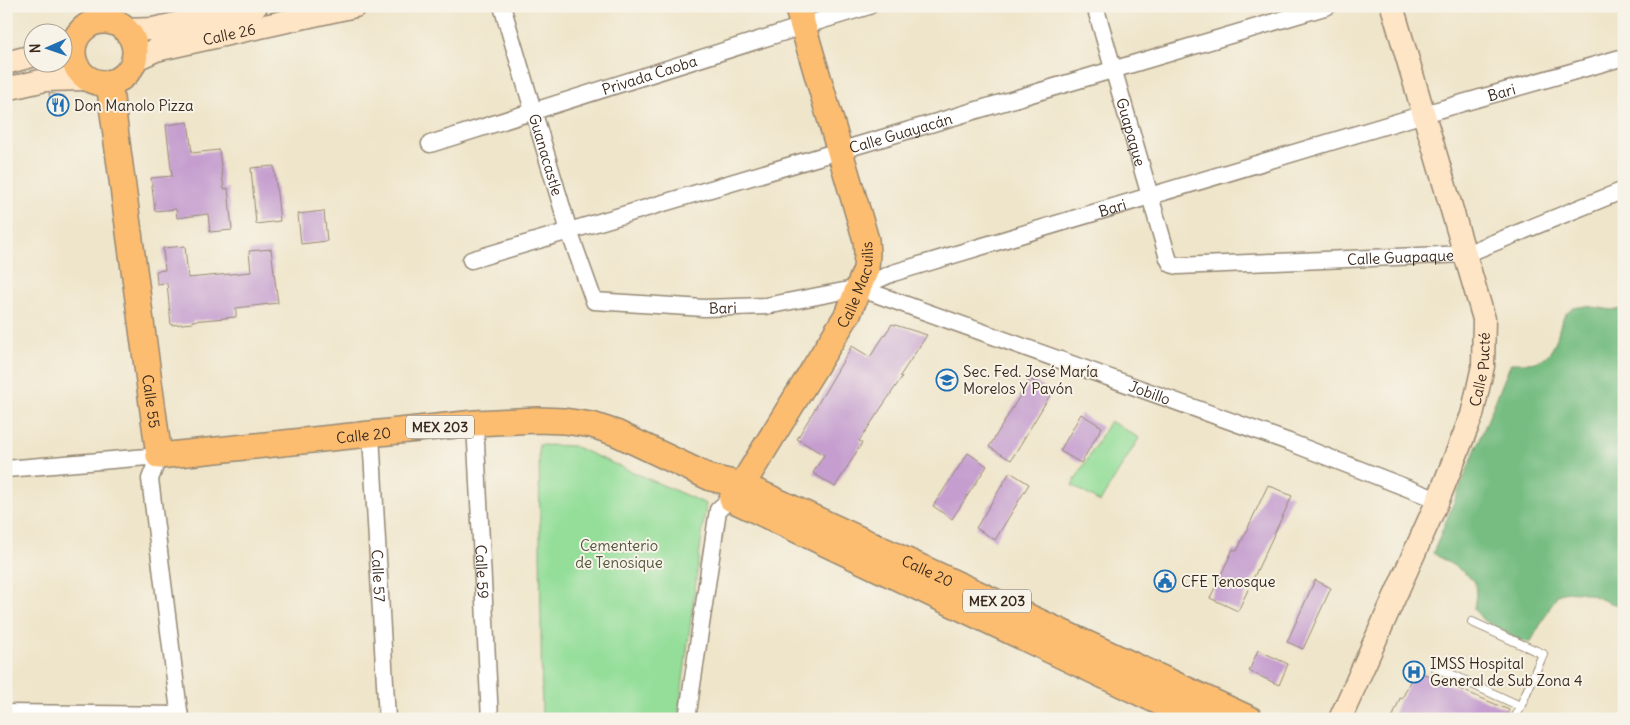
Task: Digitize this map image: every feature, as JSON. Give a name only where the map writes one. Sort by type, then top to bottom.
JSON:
[{"type":"main road","points":[[72,39],[100,14],[125,30],[134,44],[134,60],[128,73],[116,81],[98,81],[81,73],[76,66],[74,48],[72,46]]},
{"type":"main road","name":"Calle Macuilis","points":[[737,492],[849,312],[866,269],[866,240],[800,16]]},
{"type":"main road","name":"Calle 55","points":[[98,81],[159,456]]},
{"type":"main road","name":"Calle 20","points":[[159,456],[475,423],[537,420],[592,425],[616,433],[737,492],[1011,619],[1250,719]]},
{"type":"main road","name":"Calle 20","points":[[1011,619],[1195,719]]},
{"type":"street","name":"Calle 26","points":[[125,30],[153,29],[256,6]]},
{"type":"street","name":"Calle 26","points":[[134,60],[156,50],[324,10],[355,6]]},
{"type":"street","name":"Guanacastle","points":[[502,6],[569,231],[594,300]]},
{"type":"street","name":"Privada Caoba","points":[[430,144],[533,111],[800,16],[869,6]]},
{"type":"street","name":"Guapaque","points":[[1095,6],[1168,258]]},
{"type":"street","name":"Calle Guayacán","points":[[471,260],[1328,6]]},
{"type":"street","name":"Calle Pucté","points":[[1340,719],[1438,500],[1472,415],[1483,366],[1484,319],[1392,6]]},
{"type":"street","name":"Bari","points":[[594,300],[704,308],[766,306],[860,288],[893,272],[1624,56]]},
{"type":"street","points":[[6,62],[22,58]]},
{"type":"street","points":[[6,88],[45,80],[98,81]]},
{"type":"street","name":"Calle Guapaque","points":[[1168,258],[1171,264],[1178,266],[1466,254],[1624,190]]},
{"type":"street","name":"Jobillo","points":[[860,288],[1289,442],[1438,500]]},
{"type":"street","name":"Calle 59","points":[[475,423],[490,719]]},
{"type":"street","name":"Calle 57","points":[[371,434],[387,719]]},
{"type":"street","name":"Calle 20","points":[[6,469],[159,456]]},
{"type":"street","name":"Calle 55","points":[[159,456],[150,479],[180,717]]},
{"type":"street","points":[[686,719],[718,510],[737,492]]},
{"type":"street","points":[[6,713],[180,717]]},
{"type":"lane","points":[[1472,622],[1543,654],[1515,719]]},
{"type":"lane","points":[[1435,667],[1520,706]]},
{"type":"green space","points":[[1586,306],[1612,310],[1624,309],[1624,606],[1584,593],[1567,592],[1557,595],[1530,643],[1518,639],[1483,620],[1474,609],[1475,582],[1433,553],[1511,363],[1535,362],[1546,356],[1556,341],[1563,318],[1574,308]]},
{"type":"green space","points":[[1110,421],[1139,438],[1100,502],[1072,485]]},
{"type":"green space","name":"Cementerio de Tenosique","points":[[539,445],[573,446],[706,504],[678,719],[542,719]]},
{"type":"building","name":"Don Manolo Pizza","points":[[49,93],[64,96],[66,113],[52,114]]},
{"type":"building","points":[[188,122],[192,153],[219,150],[224,189],[228,188],[232,230],[210,232],[208,214],[177,218],[176,209],[155,211],[151,178],[172,176],[166,125]]},
{"type":"building","points":[[274,166],[280,221],[256,224],[251,168]]},
{"type":"building","points":[[324,211],[327,241],[301,244],[298,214]]},
{"type":"building","points":[[185,246],[188,278],[251,272],[249,251],[271,249],[278,303],[236,308],[236,317],[171,325],[167,283],[157,284],[156,271],[165,270],[163,248]]},
{"type":"building","points":[[892,324],[927,335],[900,376],[902,377],[859,441],[862,443],[835,487],[813,473],[824,455],[797,439],[852,346],[870,357]]},
{"type":"building","points":[[1030,379],[1052,392],[1011,460],[989,447]]},
{"type":"building","points":[[1081,414],[1102,427],[1081,463],[1060,451]]},
{"type":"building","points":[[968,453],[987,466],[952,519],[933,506]]},
{"type":"building","points":[[1010,472],[1029,484],[995,540],[976,528]]},
{"type":"building","points":[[1268,485],[1292,496],[1238,611],[1210,598],[1233,549],[1237,551]]},
{"type":"building","points":[[1315,580],[1331,588],[1303,649],[1287,642]]},
{"type":"building","points":[[1258,650],[1288,664],[1279,685],[1249,671]]},
{"type":"building","name":"IMSS Hospital General de Sub Zona 4","points":[[1415,670],[1509,710],[1505,719],[1392,719],[1400,698],[1402,699]]},
{"type":"place","name":"Don Manolo Pizza","points":[[58,105]]},
{"type":"place","name":"Sec. Fed. José María Morelos Y Pavón","points":[[947,380]]},
{"type":"place","name":"CFE Tenosque","points":[[1165,581]]},
{"type":"place","name":"IMSS Hospital General de Sub Zona 4","points":[[1414,672]]}]
